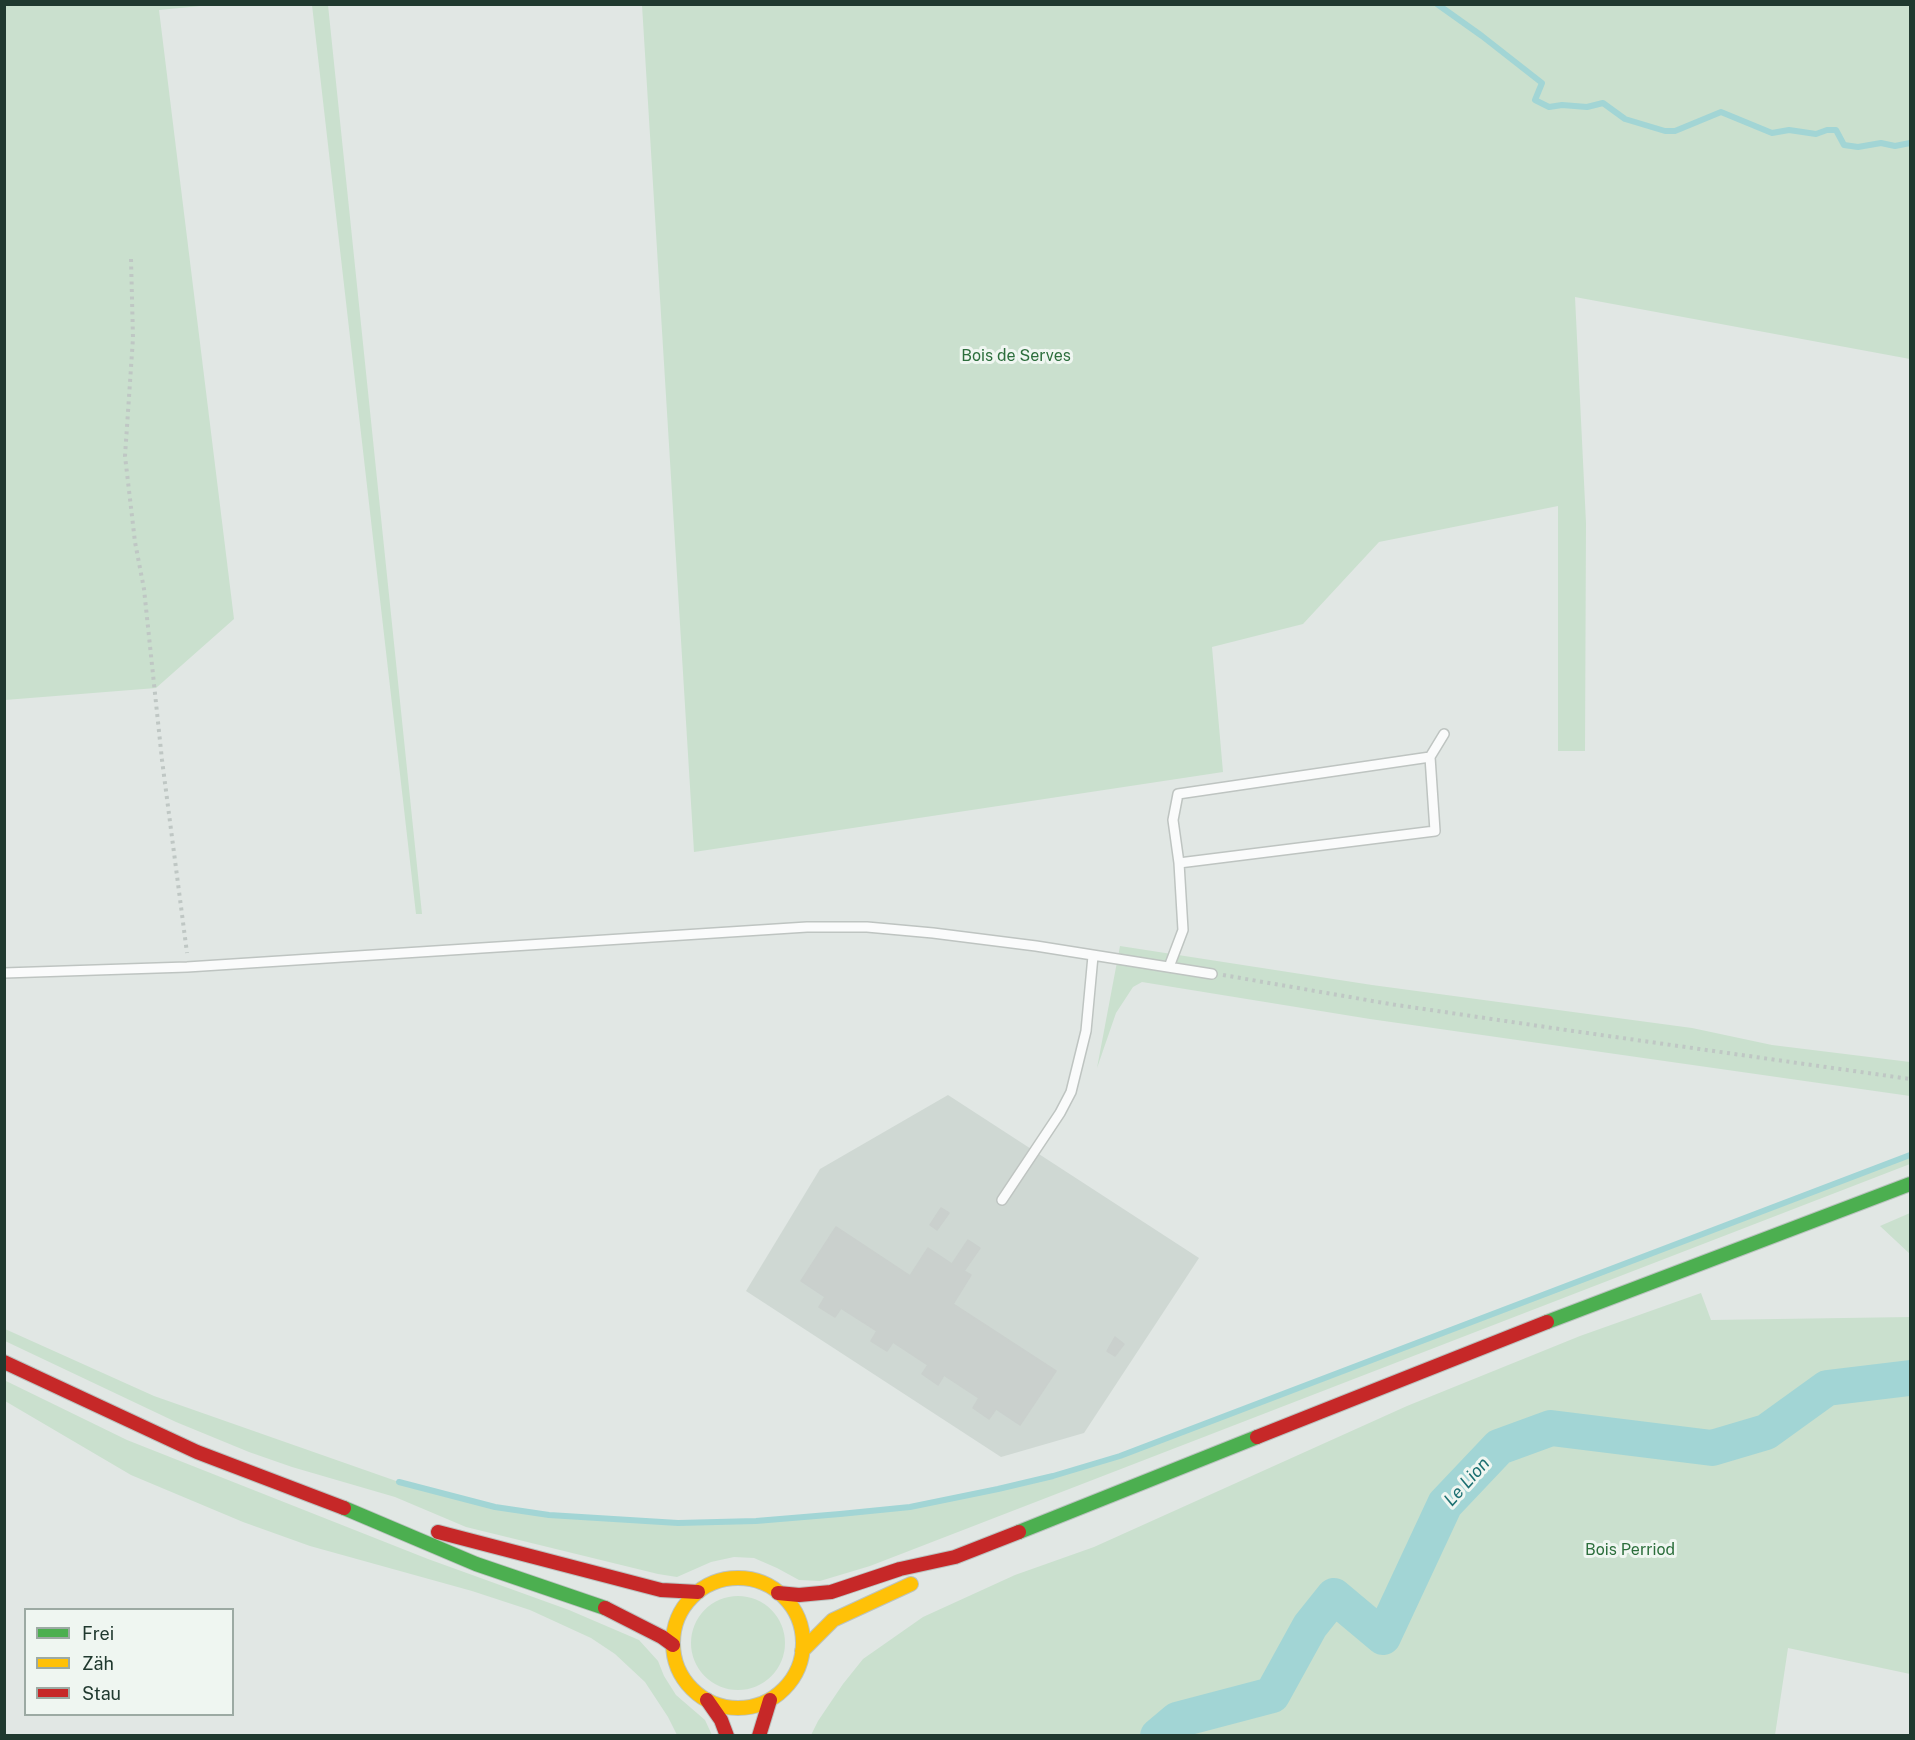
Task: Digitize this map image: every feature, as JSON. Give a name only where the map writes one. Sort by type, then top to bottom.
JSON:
[{"type":"main road","points":[[778,1593],[799,1595],[831,1592],[900,1569],[955,1557],[1506,1338],[1911,1184]]},
{"type":"main road","points":[[4,1362],[197,1452],[363,1515],[476,1564],[606,1608],[673,1645]]},
{"type":"main road","points":[[363,1515],[661,1590],[698,1592]]},
{"type":"main road","points":[[802,1652],[833,1620],[908,1586],[955,1557]]},
{"type":"main road","points":[[707,1700],[719,1705],[745,1708],[770,1700],[792,1680],[800,1661],[802,1632],[796,1615],[791,1606],[778,1593],[756,1581],[744,1579],[720,1581],[698,1592],[684,1607],[674,1635],[673,1645],[680,1671],[687,1683],[707,1700],[721,1720],[727,1736]]},
{"type":"main road","points":[[759,1736],[770,1700]]},
{"type":"lane","points":[[1179,863],[1435,831],[1430,757],[1444,734]]},
{"type":"lane","points":[[1170,967],[1183,930],[1179,863],[1173,820],[1178,794],[1430,757]]},
{"type":"lane","points":[[4,973],[188,967],[807,927],[867,927],[1036,946],[1212,974]]},
{"type":"lane","points":[[1002,1200],[1060,1113],[1071,1092],[1086,1031],[1093,956]]},
{"type":"path","points":[[131,260],[134,338],[125,456],[135,542],[144,589],[162,760],[187,943],[188,967]]},
{"type":"path","points":[[1212,974],[1562,1030],[1911,1079]]},
{"type":"shaded area","points":[[948,1095],[1199,1258],[1084,1433],[1001,1457],[746,1291],[820,1169]]},
{"type":"green space","points":[[4,5],[211,5],[159,10],[234,619],[156,688],[5,700]]},
{"type":"green space","points":[[312,5],[328,5],[422,914],[416,914]]},
{"type":"green space","name":"Bois de Serves","points":[[642,5],[1910,5],[1910,359],[1575,297],[1586,523],[1585,751],[1558,751],[1558,506],[1379,542],[1303,624],[1212,647],[1223,772],[694,852]]},
{"type":"green space","points":[[1120,946],[1372,985],[1692,1028],[1772,1045],[1910,1062],[1910,1096],[1370,1019],[1142,982],[1133,987],[1116,1013],[1097,1068]]},
{"type":"green space","points":[[1910,1155],[1910,1164],[870,1566],[820,1581],[799,1580],[754,1558],[734,1557],[711,1562],[677,1577],[466,1527],[395,1497],[249,1452],[176,1422],[5,1341],[5,1329],[154,1396],[399,1482],[495,1507],[549,1515],[678,1523],[756,1521],[840,1514],[910,1507],[998,1489],[1053,1476],[1120,1456]]},
{"type":"green space","points":[[1910,1213],[1910,1254],[1880,1226]]},
{"type":"green space","name":"Bois Perriod","points":[[1701,1293],[1711,1320],[1910,1317],[1910,1674],[1788,1648],[1775,1735],[811,1735],[843,1684],[863,1659],[923,1617],[1015,1575],[1094,1547],[1407,1406],[1580,1336]]},
{"type":"green space","points":[[4,1380],[127,1440],[428,1559],[569,1610],[639,1640],[658,1661],[676,1695],[705,1720],[712,1735],[677,1735],[645,1682],[615,1654],[591,1638],[530,1610],[472,1591],[310,1546],[243,1522],[131,1475],[5,1401]]},
{"type":"green space","points":[[738,1596],[756,1600],[771,1610],[781,1625],[785,1643],[781,1661],[771,1676],[756,1686],[738,1690],[720,1686],[705,1676],[695,1661],[691,1643],[695,1625],[705,1610],[720,1600]]},
{"type":"building","points":[[941,1208],[949,1213],[937,1230],[930,1225]]},
{"type":"building","points":[[836,1227],[910,1276],[928,1248],[952,1264],[968,1240],[980,1248],[964,1271],[971,1275],[953,1304],[1056,1371],[1020,1425],[996,1409],[989,1419],[973,1408],[979,1398],[944,1375],[938,1385],[922,1374],[928,1365],[893,1342],[887,1351],[871,1341],[877,1331],[841,1308],[835,1317],[819,1307],[825,1297],[801,1281]]},
{"type":"building","points":[[1115,1337],[1124,1344],[1115,1356],[1107,1351]]},
{"type":"waterway","points":[[1437,4],[1542,83],[1535,100],[1549,107],[1562,105],[1587,107],[1603,103],[1625,119],[1665,131],[1675,131],[1721,112],[1772,133],[1789,130],[1816,134],[1836,130],[1844,145],[1858,147],[1881,143],[1895,146],[1910,143]]},
{"type":"waterway","points":[[399,1482],[495,1507],[549,1515],[678,1523],[756,1521],[910,1507],[998,1489],[1053,1476],[1120,1456],[1910,1155]]},
{"type":"waterway","name":"Le Lion","points":[[1158,1736],[1177,1720],[1272,1695],[1310,1626],[1334,1596],[1383,1637],[1445,1504],[1499,1447],[1551,1428],[1712,1448],[1766,1432],[1827,1388],[1910,1378]]},
{"type":"traffic: fast","points":[[1547,1322],[1910,1184]]},
{"type":"traffic: fast","points":[[1019,1532],[1257,1437]]},
{"type":"traffic: fast","points":[[344,1508],[476,1564],[605,1608]]},
{"type":"traffic: slow","points":[[738,1578],[763,1583],[784,1597],[798,1618],[803,1643],[798,1668],[784,1689],[763,1703],[738,1708],[713,1703],[692,1689],[678,1668],[673,1643],[678,1618],[692,1597],[713,1583],[738,1578]]},
{"type":"traffic: slow","points":[[802,1651],[833,1620],[911,1584]]},
{"type":"traffic: jam","points":[[1257,1437],[1547,1322]]},
{"type":"traffic: jam","points":[[4,1362],[197,1452],[344,1508]]},
{"type":"traffic: jam","points":[[438,1532],[661,1590],[698,1592]]},
{"type":"traffic: jam","points":[[778,1593],[799,1595],[831,1592],[900,1569],[955,1557],[1019,1532]]},
{"type":"traffic: jam","points":[[605,1608],[673,1645]]},
{"type":"traffic: jam","points":[[707,1700],[721,1720],[727,1736]]},
{"type":"traffic: jam","points":[[759,1736],[770,1700]]}]
